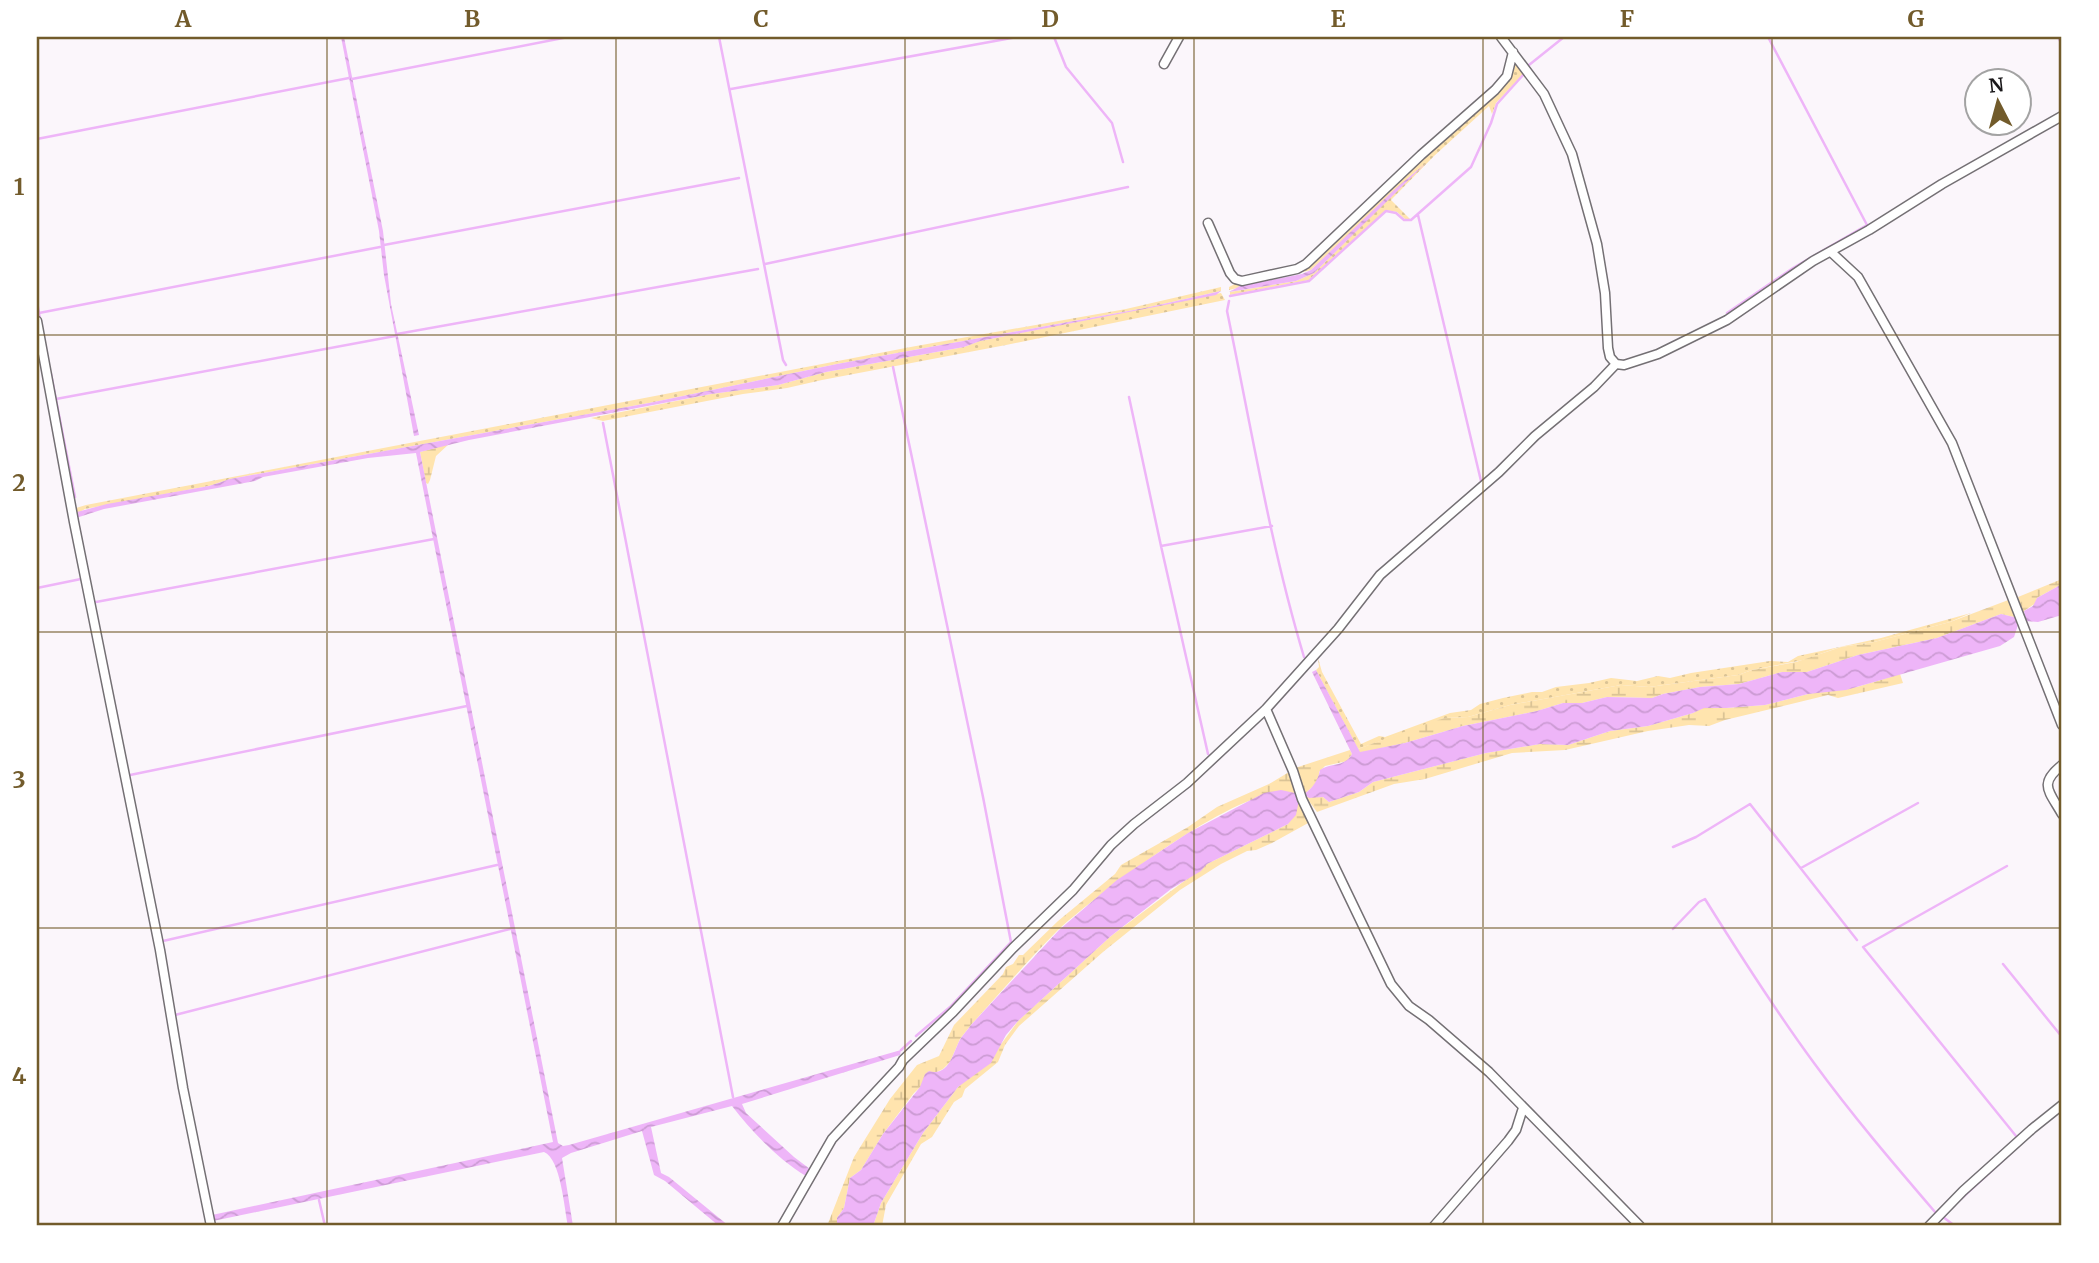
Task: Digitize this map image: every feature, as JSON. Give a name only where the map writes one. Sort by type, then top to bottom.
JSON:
[{"type":"street","points":[[1164,64],[1179,37]]},
{"type":"street","points":[[1501,37],[1553,110],[1575,164],[1597,244],[1605,293],[1608,348],[1610,357],[1616,364],[1624,365],[1658,354],[1727,320],[1812,261],[2062,116]]},
{"type":"street","points":[[1208,223],[1235,279],[1242,281],[1297,269],[1333,241],[1421,155],[1495,90],[1507,76],[1513,52]]},
{"type":"street","points":[[1831,252],[1858,277],[1952,443],[2062,725]]},
{"type":"street","points":[[37,321],[211,1226]]},
{"type":"street","points":[[782,1226],[832,1139],[903,1060],[1073,890],[1111,845],[1186,783],[1266,709],[1338,629],[1380,575],[1499,472],[1616,364]]},
{"type":"street","points":[[1266,709],[1302,799],[1391,984],[1409,1006],[1489,1072],[1640,1226]]},
{"type":"street","points":[[2062,765],[2048,778],[2046,785],[2062,814]]},
{"type":"street","points":[[1929,1226],[2032,1129],[2062,1105]]},
{"type":"street","points":[[1434,1226],[1508,1140],[1516,1129],[1523,1108]]},
{"type":"green space","points":[[1516,62],[1525,72],[1496,103],[1492,114],[1489,106],[1391,200],[1410,219],[1386,210],[1309,280],[1230,295],[1230,292],[1296,281],[1314,273],[1420,167],[1311,270],[1229,290],[1229,287],[1237,283],[1308,267],[1507,81]]},
{"type":"green space","points":[[1221,287],[1221,291],[1145,308],[837,364],[649,403],[230,479],[209,486],[85,509],[76,514],[76,508],[86,505],[916,346],[1126,309]]},
{"type":"green space","points":[[1221,293],[1225,300],[1006,345],[603,421],[591,418],[711,394],[778,385],[826,372],[964,347],[980,341]]},
{"type":"green space","points":[[449,444],[436,456],[430,480],[426,483],[420,452]]},
{"type":"green space","points":[[2062,579],[2062,584],[2037,598],[2036,603],[2024,611],[2024,615],[2018,597]]},
{"type":"green space","points":[[2011,599],[2018,618],[2001,614],[1937,638],[1858,655],[1807,672],[1782,672],[1739,684],[1700,687],[1652,698],[1607,697],[1582,703],[1563,703],[1463,726],[1405,743],[1359,753],[1358,749],[1445,718],[1468,717],[1510,705],[1621,685],[1649,687],[1738,675],[1796,662],[1841,647],[1874,642],[1950,622]]},
{"type":"green space","points":[[1971,613],[1950,622],[1874,642],[1840,647],[1803,660],[1738,675],[1649,687],[1621,685],[1510,705],[1468,717],[1445,718],[1358,749],[1316,670],[1319,667],[1318,658],[1322,672],[1361,744],[1503,698],[1611,678],[1637,681],[1770,661],[1788,662],[1798,656],[1881,638]]},
{"type":"green space","points":[[1900,674],[1903,683],[1838,698],[1828,695],[1709,726],[1689,725],[1648,731],[1565,750],[1512,753],[1425,779],[1394,784],[1317,812],[1306,797],[1323,797],[1329,802],[1359,792],[1373,782],[1486,753],[1540,744],[1568,745],[1610,731],[1648,726],[1693,713],[1704,707],[1765,705],[1808,694],[1857,687]]},
{"type":"green space","points":[[1350,750],[1352,754],[1347,761],[1325,766],[1319,772],[1318,779],[1304,794],[1295,768]]},
{"type":"green space","points":[[1289,772],[1298,796],[1278,792],[1249,801],[1213,818],[1138,867],[1058,930],[971,1025],[960,1039],[950,1062],[914,1093],[883,1134],[861,1170],[850,1178],[837,1226],[827,1226],[854,1157],[890,1099],[917,1065],[939,1056],[954,1025],[1003,974],[1006,967],[1013,964],[1019,955],[1023,955],[1058,921],[1115,874],[1121,865],[1188,827],[1217,807]]},
{"type":"green space","points":[[1299,800],[1310,822],[1272,843],[1247,851],[1221,864],[1180,890],[1103,952],[1019,1026],[1005,1045],[998,1062],[965,1089],[932,1137],[921,1144],[886,1205],[882,1226],[873,1226],[881,1203],[923,1133],[958,1087],[999,1047],[1018,1021],[1111,936],[1207,864],[1288,824]]},
{"type":"water","points":[[341,37],[344,37],[383,231],[391,304],[419,435],[414,436],[384,275],[379,231]]},
{"type":"water","points":[[1426,163],[1314,273],[1296,281],[1229,292],[1240,286],[1311,270]]},
{"type":"water","points":[[1221,291],[1216,295],[980,341],[964,347],[826,372],[778,385],[711,394],[469,440],[420,452],[558,1143],[569,1145],[901,1050],[900,1055],[742,1104],[746,1113],[810,1169],[806,1176],[785,1162],[748,1126],[732,1106],[651,1127],[661,1173],[729,1226],[719,1226],[654,1175],[642,1131],[562,1158],[573,1226],[568,1226],[558,1174],[550,1156],[544,1152],[213,1221],[212,1215],[553,1142],[416,453],[368,458],[263,477],[255,481],[104,509],[79,517],[77,512],[209,486],[230,479],[649,403],[837,364],[1145,308]]},
{"type":"water","points":[[2062,584],[2062,615],[2038,622],[2026,621],[2024,611],[2033,606],[2037,598]]},
{"type":"water","points":[[2001,614],[2018,618],[2021,623],[2014,637],[2000,646],[1846,690],[1808,694],[1765,705],[1704,708],[1648,726],[1610,731],[1568,745],[1540,744],[1486,753],[1373,782],[1359,792],[1329,802],[1323,797],[1309,798],[1304,794],[1315,784],[1320,770],[1345,761],[1352,754],[1312,672],[1316,670],[1360,752],[1563,703],[1582,703],[1607,697],[1652,698],[1700,687],[1739,684],[1782,672],[1807,672],[1858,655],[1937,638]]},
{"type":"water","points":[[1281,790],[1295,793],[1299,800],[1296,815],[1288,824],[1207,864],[1111,936],[1018,1021],[1006,1035],[991,1063],[958,1087],[923,1133],[881,1203],[873,1226],[837,1226],[850,1178],[861,1170],[883,1134],[920,1087],[925,1074],[946,1067],[971,1025],[1059,930],[1117,880],[1188,833],[1264,793]]},
{"type":"waterway","points":[[352,79],[568,37]]},
{"type":"waterway","points":[[719,37],[786,365]]},
{"type":"waterway","points":[[731,89],[1017,37]]},
{"type":"waterway","points":[[1054,37],[1066,67],[1112,123],[1123,162]]},
{"type":"waterway","points":[[1529,65],[1564,37]]},
{"type":"waterway","points":[[1727,313],[1793,268],[1867,225],[1768,37]]},
{"type":"waterway","points":[[2058,37],[2062,45]]},
{"type":"waterway","points":[[1230,296],[1309,281],[1386,211],[1396,213],[1404,220],[1411,220],[1471,167],[1497,104],[1524,74]]},
{"type":"waterway","points":[[37,139],[349,78]]},
{"type":"waterway","points":[[384,245],[739,178]]},
{"type":"waterway","points":[[765,264],[1128,187]]},
{"type":"waterway","points":[[1418,215],[1481,481]]},
{"type":"waterway","points":[[39,313],[380,247]]},
{"type":"waterway","points":[[397,334],[758,269]]},
{"type":"waterway","points":[[1229,301],[1227,311],[1262,485],[1304,657]]},
{"type":"waterway","points":[[37,302],[40,319]]},
{"type":"waterway","points":[[56,399],[395,336]]},
{"type":"waterway","points":[[893,367],[1011,942],[950,1007],[916,1036]]},
{"type":"waterway","points":[[51,374],[75,497]]},
{"type":"waterway","points":[[1129,397],[1161,546],[1272,526]]},
{"type":"waterway","points":[[603,423],[733,1097]]},
{"type":"waterway","points":[[77,517],[82,543]]},
{"type":"waterway","points":[[96,602],[434,539]]},
{"type":"waterway","points":[[1161,546],[1208,754]]},
{"type":"waterway","points":[[37,588],[81,579]]},
{"type":"waterway","points":[[130,775],[467,706]]},
{"type":"waterway","points":[[1801,868],[1918,803]]},
{"type":"waterway","points":[[1673,847],[1696,837],[1750,804],[1857,940]]},
{"type":"waterway","points":[[163,941],[497,865]]},
{"type":"waterway","points":[[2007,866],[1863,947],[2016,1136]]},
{"type":"waterway","points":[[1673,929],[1705,899],[1814,1063],[1935,1212]]},
{"type":"waterway","points":[[175,1015],[510,929]]},
{"type":"waterway","points":[[2003,964],[2062,1037]]},
{"type":"waterway","points":[[901,1050],[911,1041]]},
{"type":"waterway","points":[[1952,1207],[2012,1152]]},
{"type":"waterway","points":[[319,1200],[325,1226]]},
{"type":"waterway","points":[[1935,1226],[1943,1217],[1955,1226]]}]
